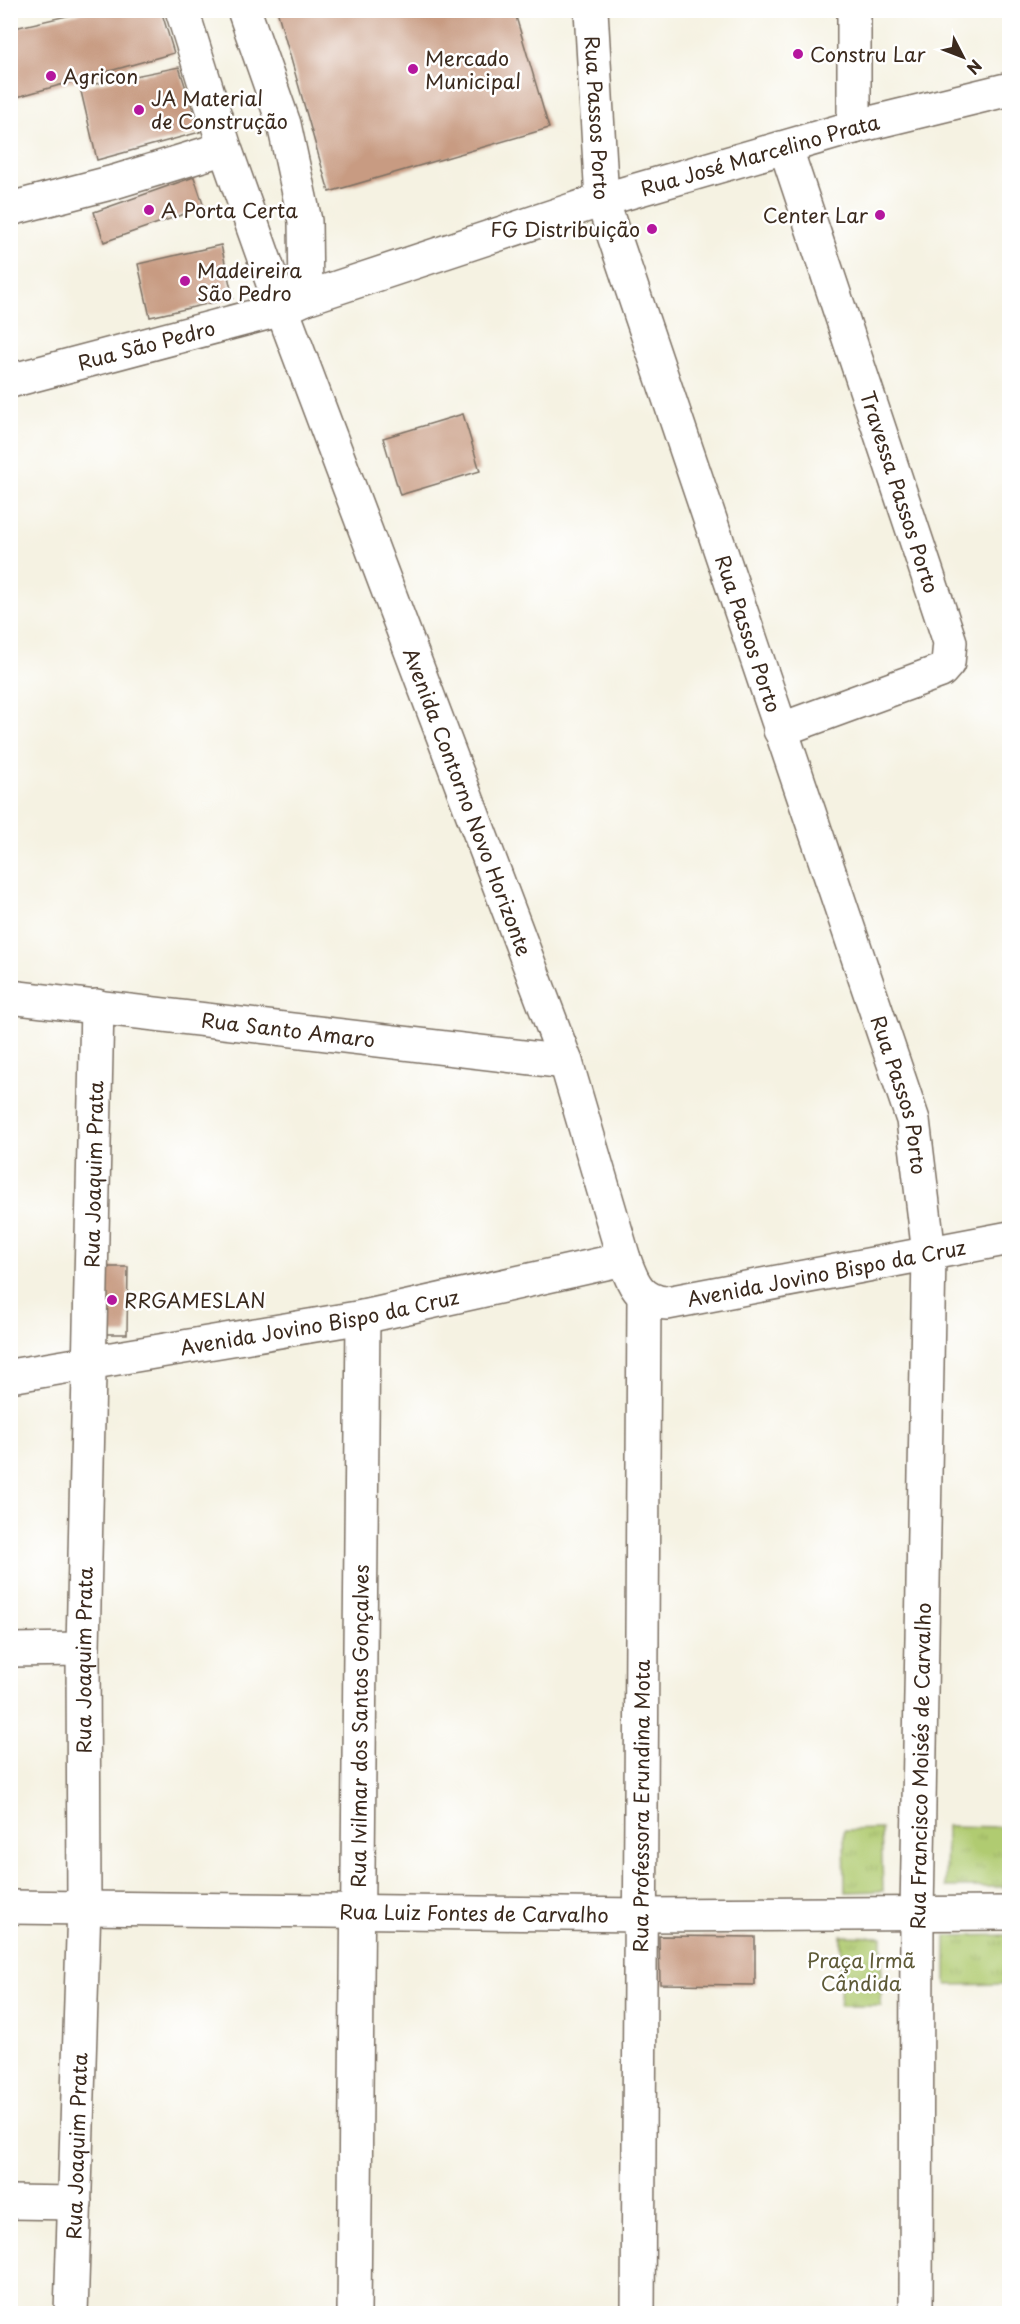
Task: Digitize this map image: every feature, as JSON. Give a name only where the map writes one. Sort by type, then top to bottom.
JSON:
[{"type":"street","points":[[10,209],[114,182],[225,148],[182,10]]},
{"type":"street","points":[[244,10],[284,124],[305,221],[294,304]]},
{"type":"street","name":"Rua Passos Porto","points":[[591,10],[602,200],[913,1120],[929,1254]]},
{"type":"street","points":[[854,10],[855,127]]},
{"type":"street","name":"Rua José Marcelino Prata","points":[[294,304],[602,200],[786,149],[855,127],[1010,89]]},
{"type":"street","name":"Avenida Contorno Novo Horizonte","points":[[225,148],[259,239],[294,304],[566,1062],[624,1259],[634,1286],[644,1296]]},
{"type":"street","name":"Travessa Passos Porto","points":[[780,730],[941,671],[948,663],[950,642],[786,149]]},
{"type":"street","name":"Rua São Pedro","points":[[10,381],[294,304]]},
{"type":"street","name":"Rua Santo Amaro","points":[[10,997],[566,1062]]},
{"type":"street","name":"Rua Joaquim Prata","points":[[71,2313],[84,1906],[83,1648],[97,1006]]},
{"type":"street","name":"Avenida Jovino Bispo da Cruz","points":[[644,1296],[656,1303],[667,1303],[1010,1238]]},
{"type":"street","name":"Rua Francisco Moisés de Carvalho","points":[[916,2313],[917,1913],[929,1254]]},
{"type":"street","name":"Avenida Jovino Bispo da Cruz","points":[[10,1376],[363,1317],[624,1259]]},
{"type":"street","name":"Rua Professora Erundina Mota","points":[[638,2313],[644,1296]]},
{"type":"street","name":"Rua Ivilmar dos Santos Gonçalves","points":[[354,2313],[363,1317]]},
{"type":"street","points":[[10,1650],[83,1648]]},
{"type":"street","name":"Rua Luiz Fontes de Carvalho","points":[[10,1906],[357,1913],[641,1915],[1010,1913]]},
{"type":"street","points":[[10,2202],[75,2203]]},
{"type":"green space","points":[[946,1826],[1005,1827],[1005,1887],[945,1887]]},
{"type":"green space","name":"Praça Irmã Cândida","points":[[881,1829],[883,1891],[845,1892],[844,1830]]},
{"type":"green space","name":"Praça Irmã Cândida","points":[[1009,1935],[1009,1984],[946,1985],[946,1936]]},
{"type":"green space","name":"Praça Irmã Cândida","points":[[841,1936],[882,1937],[881,2006],[840,2006]]},
{"type":"building","name":"Agricon","points":[[93,10],[161,10],[174,53],[10,99],[10,29]]},
{"type":"building","name":"Mercado Municipal","points":[[277,10],[514,10],[549,128],[329,192]]},
{"type":"building","name":"JA Material de Construção","points":[[179,67],[200,132],[97,160],[80,87]]},
{"type":"building","name":"A Porta Certa","points":[[194,177],[204,207],[104,242],[94,212]]},
{"type":"building","name":"Madeireira São Pedro","points":[[221,245],[233,298],[150,317],[138,264]]},
{"type":"building","points":[[463,414],[480,471],[400,495],[383,438]]},
{"type":"building","name":"RRGAMESLAN","points":[[97,1267],[128,1267],[127,1334],[97,1334]]},
{"type":"building","points":[[659,1936],[755,1937],[755,1985],[660,1984]]},
{"type":"place","name":"Constru Lar","points":[[798,54]]},
{"type":"place","name":"Mercado Municipal","points":[[413,69]]},
{"type":"place","name":"Agricon","points":[[51,76]]},
{"type":"place","name":"JA Material de Construção","points":[[139,110]]},
{"type":"place","name":"A Porta Certa","points":[[149,210]]},
{"type":"place","name":"Center Lar","points":[[880,215]]},
{"type":"place","name":"FG Distribuição","points":[[652,229]]},
{"type":"place","name":"Madeireira São Pedro","points":[[185,281]]},
{"type":"place","name":"RRGAMESLAN","points":[[112,1300]]}]
